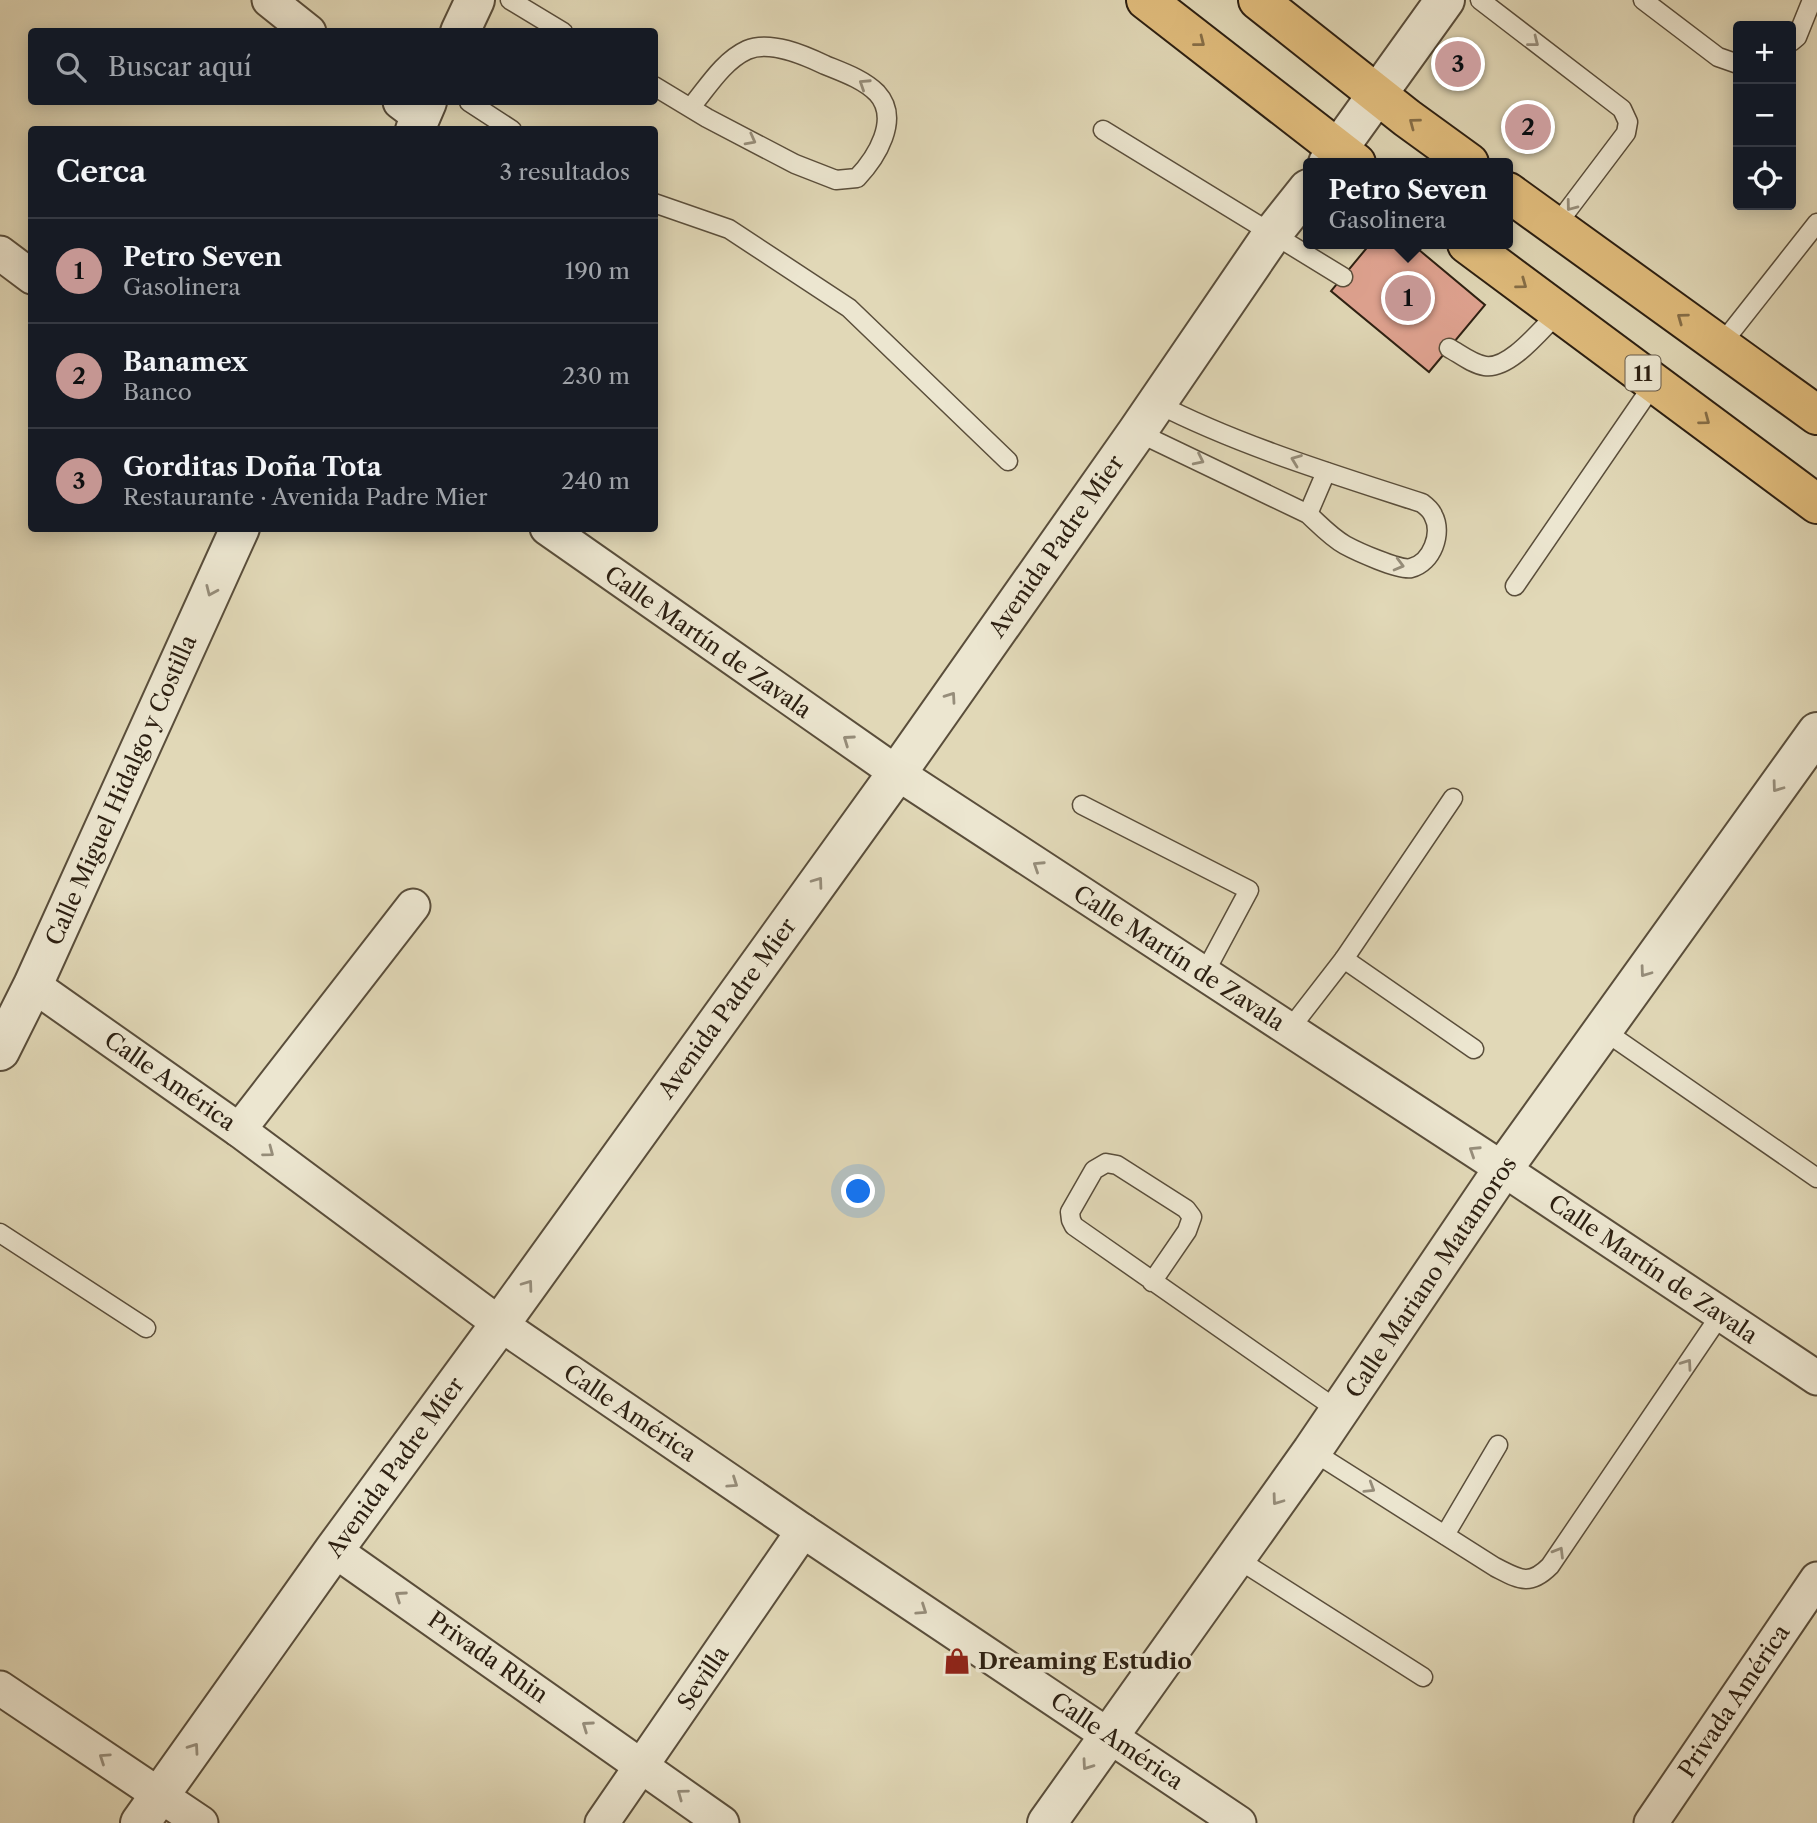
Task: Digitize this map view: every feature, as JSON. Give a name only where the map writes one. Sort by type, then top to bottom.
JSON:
[{"type":"main road","points":[[1146,0],[1340,158]]},
{"type":"main road","points":[[1258,0],[1462,158]]},
{"type":"main road","points":[[1513,196],[1817,415]]},
{"type":"main road","name":"11","points":[[1474,249],[1817,504]]},
{"type":"street","points":[[269,0],[304,28]]},
{"type":"street","points":[[462,28],[475,0]]},
{"type":"street","points":[[1342,158],[1378,94],[1445,0]]},
{"type":"street","name":"Avenida Padre Mier","points":[[150,1809],[334,1550],[897,774],[1147,418],[1273,233],[1303,195]]},
{"type":"street","points":[[0,253],[28,274]]},
{"type":"street","name":"Calle Miguel Hidalgo y Costilla","points":[[12,1016],[238,532]]},
{"type":"street","name":"Calle Martín de Zavala","points":[[553,532],[897,774],[1817,1378]]},
{"type":"street","name":"Calle Mariano Matamoros","points":[[1047,1823],[1312,1451],[1503,1170],[1817,732]]},
{"type":"street","points":[[239,1130],[413,906]]},
{"type":"street","name":"Calle América","points":[[12,1016],[239,1130],[500,1324],[1239,1823]]},
{"type":"street","name":"Sevilla","points":[[602,1823],[803,1531]]},
{"type":"street","name":"Privada Rhin","points":[[334,1550],[722,1823]]},
{"type":"street","name":"Privada América","points":[[1651,1823],[1817,1579]]},
{"type":"street","points":[[0,1688],[150,1809],[201,1823]]},
{"type":"lane","points":[[510,0],[556,28]]},
{"type":"lane","points":[[1480,0],[1622,109],[1628,122],[1626,133],[1555,227]]},
{"type":"lane","points":[[1643,0],[1718,57],[1733,62]]},
{"type":"lane","points":[[1796,38],[1812,0]]},
{"type":"lane","points":[[658,88],[691,107],[795,164],[836,180],[857,178],[871,163],[885,135],[887,113],[878,93],[858,80],[802,54],[768,47],[748,50],[720,70],[691,107]]},
{"type":"lane","points":[[474,105],[506,126]]},
{"type":"lane","points":[[1103,130],[1342,277]]},
{"type":"lane","points":[[658,204],[729,229],[849,308],[1008,461]]},
{"type":"lane","points":[[1720,346],[1817,223]]},
{"type":"lane","points":[[1449,348],[1476,363],[1497,366],[1510,360],[1560,311]]},
{"type":"lane","points":[[1515,586],[1655,382]]},
{"type":"lane","points":[[1147,418],[1185,418],[1326,472],[1422,503],[1433,513],[1436,524],[1434,546],[1427,559],[1410,568],[1398,566],[1346,545],[1329,534],[1308,514],[1147,418]]},
{"type":"lane","points":[[1308,514],[1326,472]]},
{"type":"lane","points":[[1289,1030],[1344,959],[1454,798]]},
{"type":"lane","points":[[1082,805],[1249,890],[1204,974]]},
{"type":"lane","points":[[1344,959],[1474,1049]]},
{"type":"lane","points":[[1603,1030],[1817,1178]]},
{"type":"lane","points":[[1153,1282],[1187,1231],[1192,1217],[1186,1209],[1118,1165],[1106,1163],[1094,1170],[1070,1212],[1070,1220],[1074,1226],[1153,1282],[1339,1411]]},
{"type":"lane","points":[[0,1233],[146,1328]]},
{"type":"lane","points":[[1312,1451],[1511,1575],[1528,1580],[1539,1577],[1550,1566],[1721,1314]]},
{"type":"lane","points":[[1445,1535],[1498,1445]]},
{"type":"lane","points":[[1236,1558],[1423,1677]]},
{"type":"building","points":[[1366,249],[1418,249],[1485,305],[1429,372],[1331,291]]},
{"type":"place","name":"Gorditas Doña Tota","points":[[1458,64]]},
{"type":"place","name":"Banamex","points":[[1528,127]]},
{"type":"place","name":"Petro Seven","points":[[1408,298]]},
{"type":"place","name":"Dreaming Estudio","points":[[957,1661]]}]
